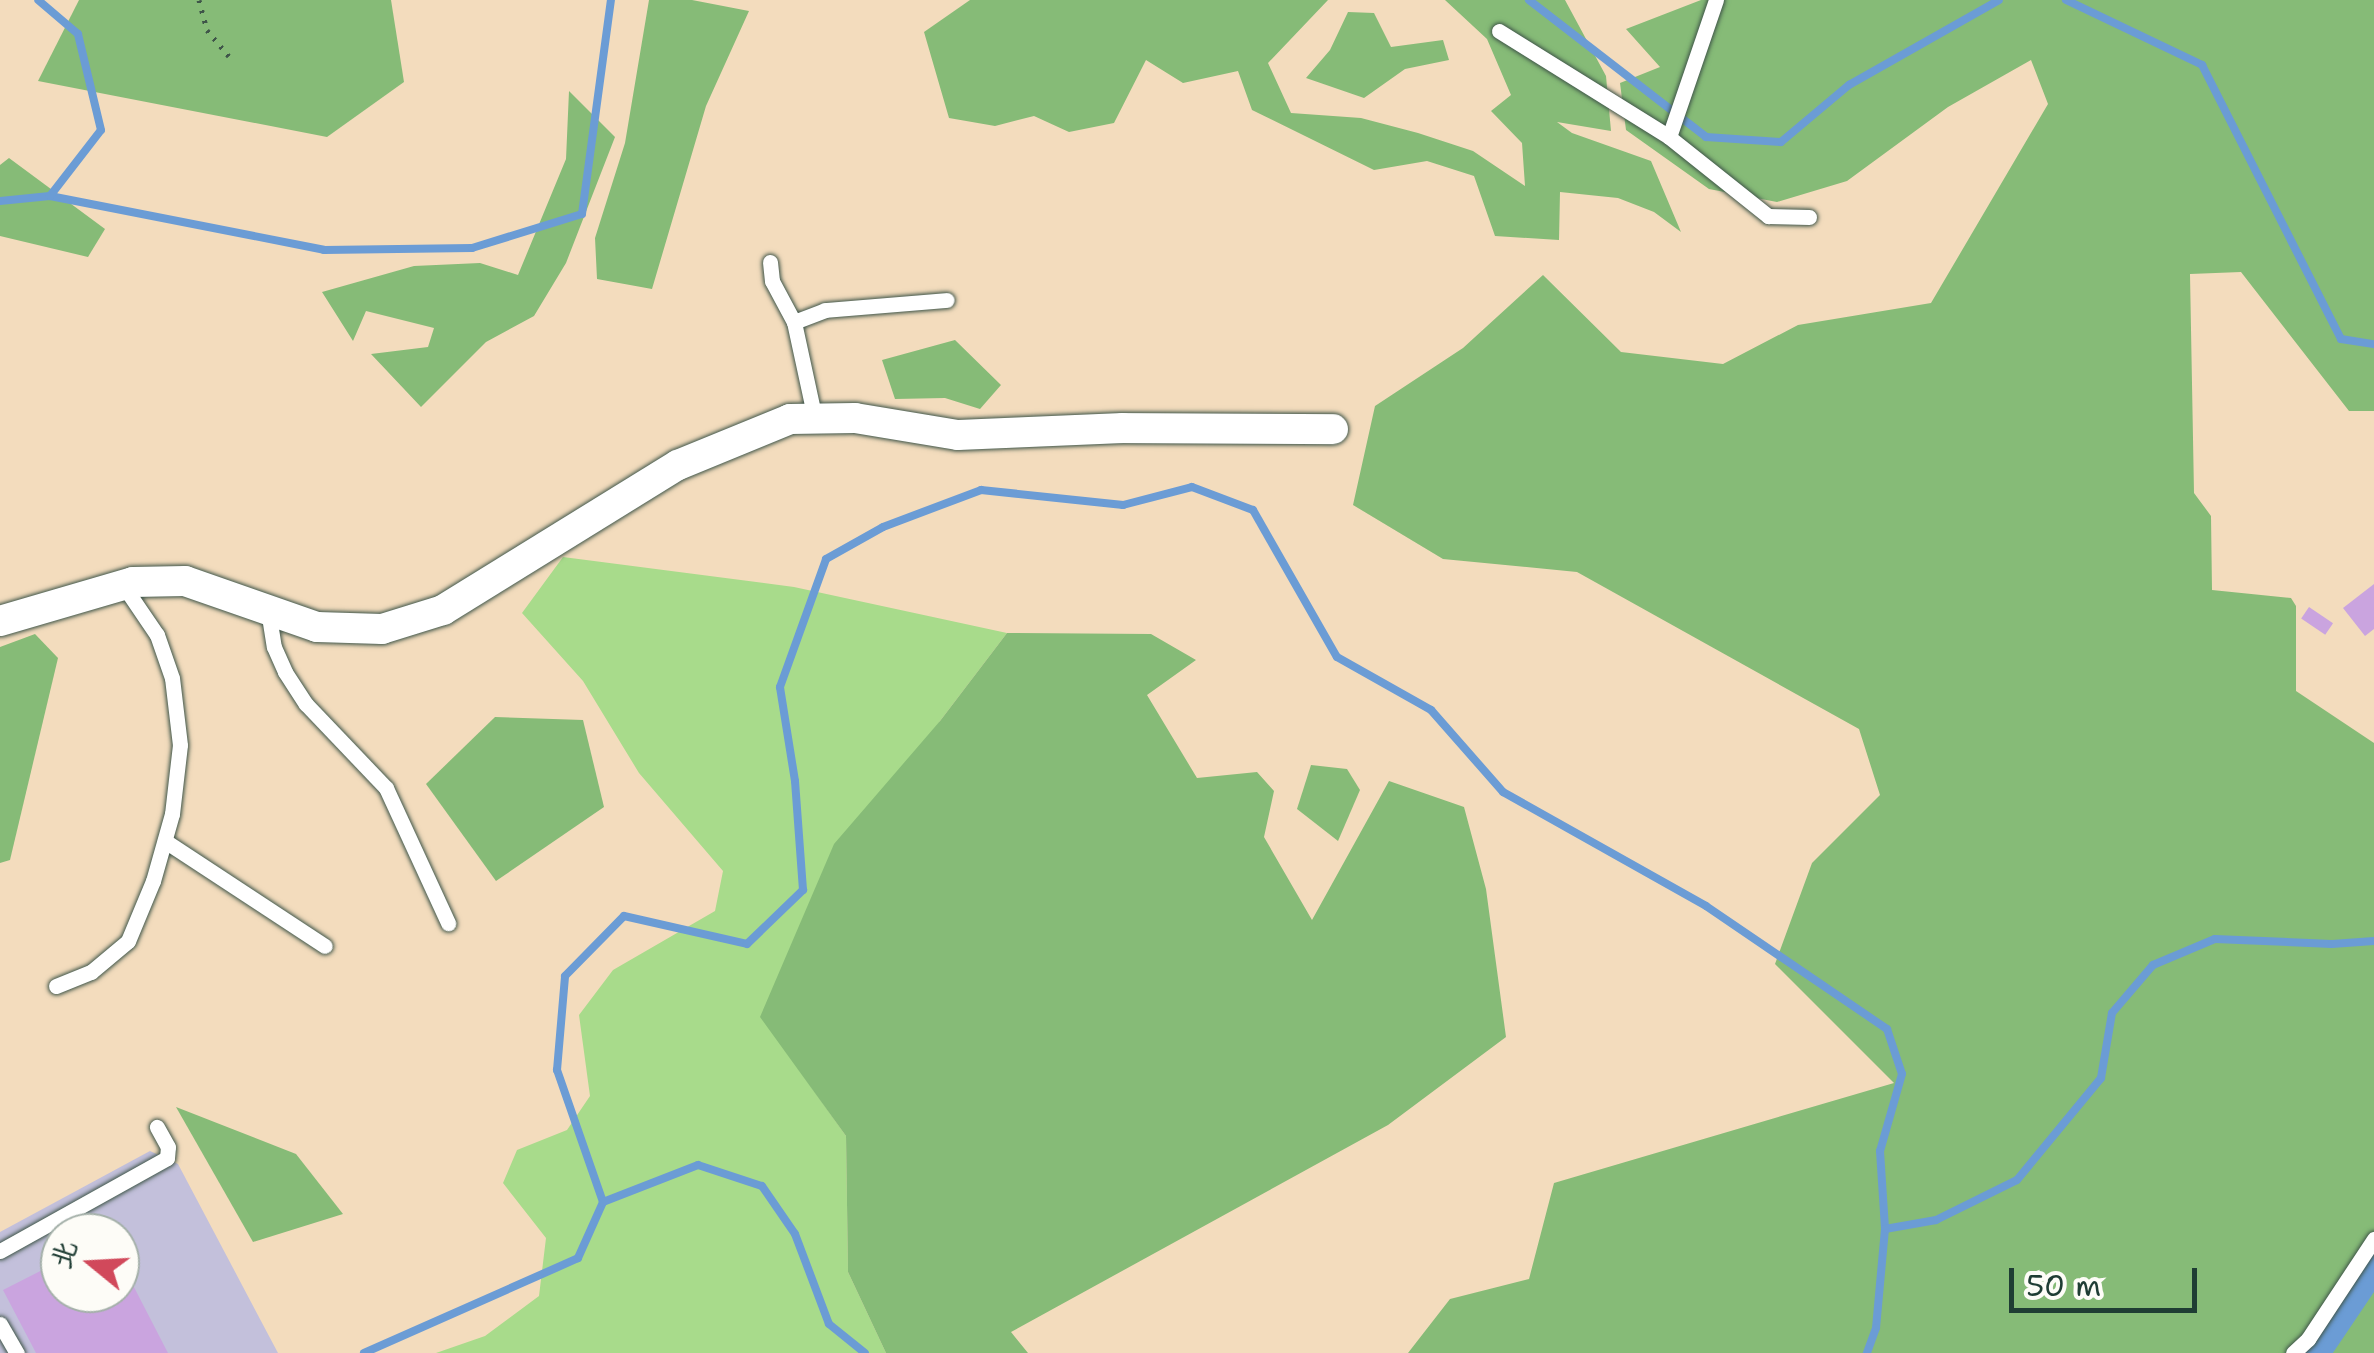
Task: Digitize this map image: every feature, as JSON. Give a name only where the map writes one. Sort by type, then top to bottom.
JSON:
[{"type":"street","points":[[0,621],[122,585],[185,580],[267,606],[317,627],[382,629],[443,610],[678,464],[790,419],[856,418],[958,435],[1018,430],[1332,428]]},
{"type":"lane","points":[[1672,131],[1716,0]]},
{"type":"lane","points":[[1499,31],[1672,131],[1768,216],[1809,217]]},
{"type":"lane","points":[[770,262],[772,281],[794,322],[816,418]]},
{"type":"lane","points":[[794,322],[825,310],[946,300]]},
{"type":"lane","points":[[56,986],[92,972],[128,940],[165,841],[180,745],[172,678],[157,635],[122,585]]},
{"type":"lane","points":[[267,606],[274,647],[285,672],[306,704],[386,788],[448,922]]},
{"type":"lane","points":[[165,841],[326,946]]},
{"type":"lane","points":[[0,1251],[167,1158],[168,1147],[156,1127]]},
{"type":"lane","points":[[2293,1353],[2308,1340],[2374,1238]]},
{"type":"lane","points":[[0,1324],[17,1353]]},
{"type":"path","points":[[198,0],[207,30],[229,56]]},
{"type":"shaded area","points":[[150,1151],[178,1164],[278,1353],[0,1353],[0,1232]]},
{"type":"green space","points":[[79,0],[391,0],[404,82],[327,137],[38,81]]},
{"type":"green space","points":[[649,0],[692,0],[749,11],[706,106],[652,289],[597,279],[595,238],[625,143]]},
{"type":"green space","points":[[970,0],[1328,0],[1268,63],[1291,113],[1361,118],[1418,133],[1473,151],[1525,186],[1522,143],[1491,111],[1511,95],[1487,39],[1445,0],[1565,0],[1606,76],[1611,131],[1557,122],[1572,133],[1651,161],[1681,232],[1654,212],[1618,198],[1560,192],[1559,240],[1495,236],[1474,176],[1427,161],[1374,170],[1252,110],[1238,71],[1183,83],[1146,60],[1114,123],[1069,132],[1034,116],[995,126],[949,118],[924,32]]},
{"type":"green space","points":[[1701,0],[2374,0],[2374,411],[2349,411],[2241,272],[2190,274],[2194,493],[2211,516],[2212,590],[2291,598],[2296,606],[2296,691],[2374,743],[2374,1353],[1408,1353],[1450,1299],[1529,1279],[1554,1183],[1894,1083],[1775,964],[1812,863],[1880,795],[1859,729],[1577,572],[1443,559],[1353,505],[1375,406],[1463,348],[1543,275],[1621,352],[1723,364],[1798,325],[1931,303],[2048,104],[2031,60],[1948,107],[1847,181],[1777,202],[1709,189],[1626,130],[1620,83],[1660,67],[1626,29]]},
{"type":"green space","points":[[1348,12],[1374,13],[1391,47],[1443,40],[1449,60],[1405,69],[1364,98],[1306,78],[1330,50]]},
{"type":"green space","points":[[569,91],[615,137],[566,263],[534,316],[486,342],[421,407],[371,354],[428,347],[434,328],[366,311],[353,341],[322,292],[414,266],[480,263],[518,275],[566,159]]},
{"type":"green space","points":[[9,158],[105,229],[88,257],[0,236],[0,165]]},
{"type":"green space","points":[[955,340],[1001,385],[980,409],[945,398],[895,399],[882,360]]},
{"type":"green space","points":[[563,557],[794,587],[1007,633],[940,721],[761,1016],[846,1136],[848,1272],[886,1353],[436,1353],[485,1336],[539,1296],[546,1238],[503,1183],[517,1150],[567,1130],[590,1096],[579,1015],[613,970],[715,911],[723,871],[639,773],[583,681],[522,613]]},
{"type":"green space","points":[[1007,633],[1151,634],[1196,660],[1147,695],[1197,778],[1257,772],[1274,791],[1264,837],[1312,920],[1389,781],[1464,807],[1486,889],[1506,1037],[1388,1125],[1011,1332],[1028,1353],[886,1353],[848,1272],[846,1136],[760,1017],[834,844],[940,721]]},
{"type":"green space","points":[[35,634],[58,658],[10,860],[0,863],[0,647]]},
{"type":"green space","points":[[495,717],[583,720],[604,807],[496,881],[426,784]]},
{"type":"green space","points":[[1311,765],[1347,769],[1360,790],[1338,841],[1297,809]]},
{"type":"green space","points":[[176,1107],[296,1154],[343,1214],[253,1242]]},
{"type":"building","points":[[2374,584],[2374,629],[2365,636],[2343,608]]},
{"type":"building","points":[[2309,607],[2333,623],[2325,635],[2301,619]]},
{"type":"building","points":[[40,1271],[40,1313],[140,1313],[140,1299],[168,1353],[36,1353],[3,1290]]},
{"type":"waterway","points":[[0,201],[50,196],[101,130],[78,34],[38,0]]},
{"type":"waterway","points":[[50,196],[324,250],[472,248],[582,214],[611,0]]},
{"type":"waterway","points":[[1529,0],[1706,137],[1781,142],[1849,85],[1999,0]]},
{"type":"waterway","points":[[2066,0],[2202,65],[2341,339],[2374,344]]},
{"type":"waterway","points":[[603,1202],[557,1070],[565,976],[624,916],[747,944],[803,890],[795,781],[780,687],[826,559],[883,527],[981,490],[1123,505],[1192,487],[1253,510],[1337,657],[1431,710],[1503,792],[1706,906],[1887,1029],[1902,1074],[1880,1151],[1885,1229],[1876,1328],[1867,1353]]},
{"type":"waterway","points":[[1885,1229],[1936,1220],[2017,1180],[2101,1078],[2112,1013],[2153,965],[2215,939],[2332,944],[2374,941]]},
{"type":"waterway","points":[[364,1353],[578,1258],[603,1202],[698,1165],[762,1186],[795,1234],[829,1324],[865,1353]]},
{"type":"waterway","points":[[2316,1353],[2374,1267]]}]
